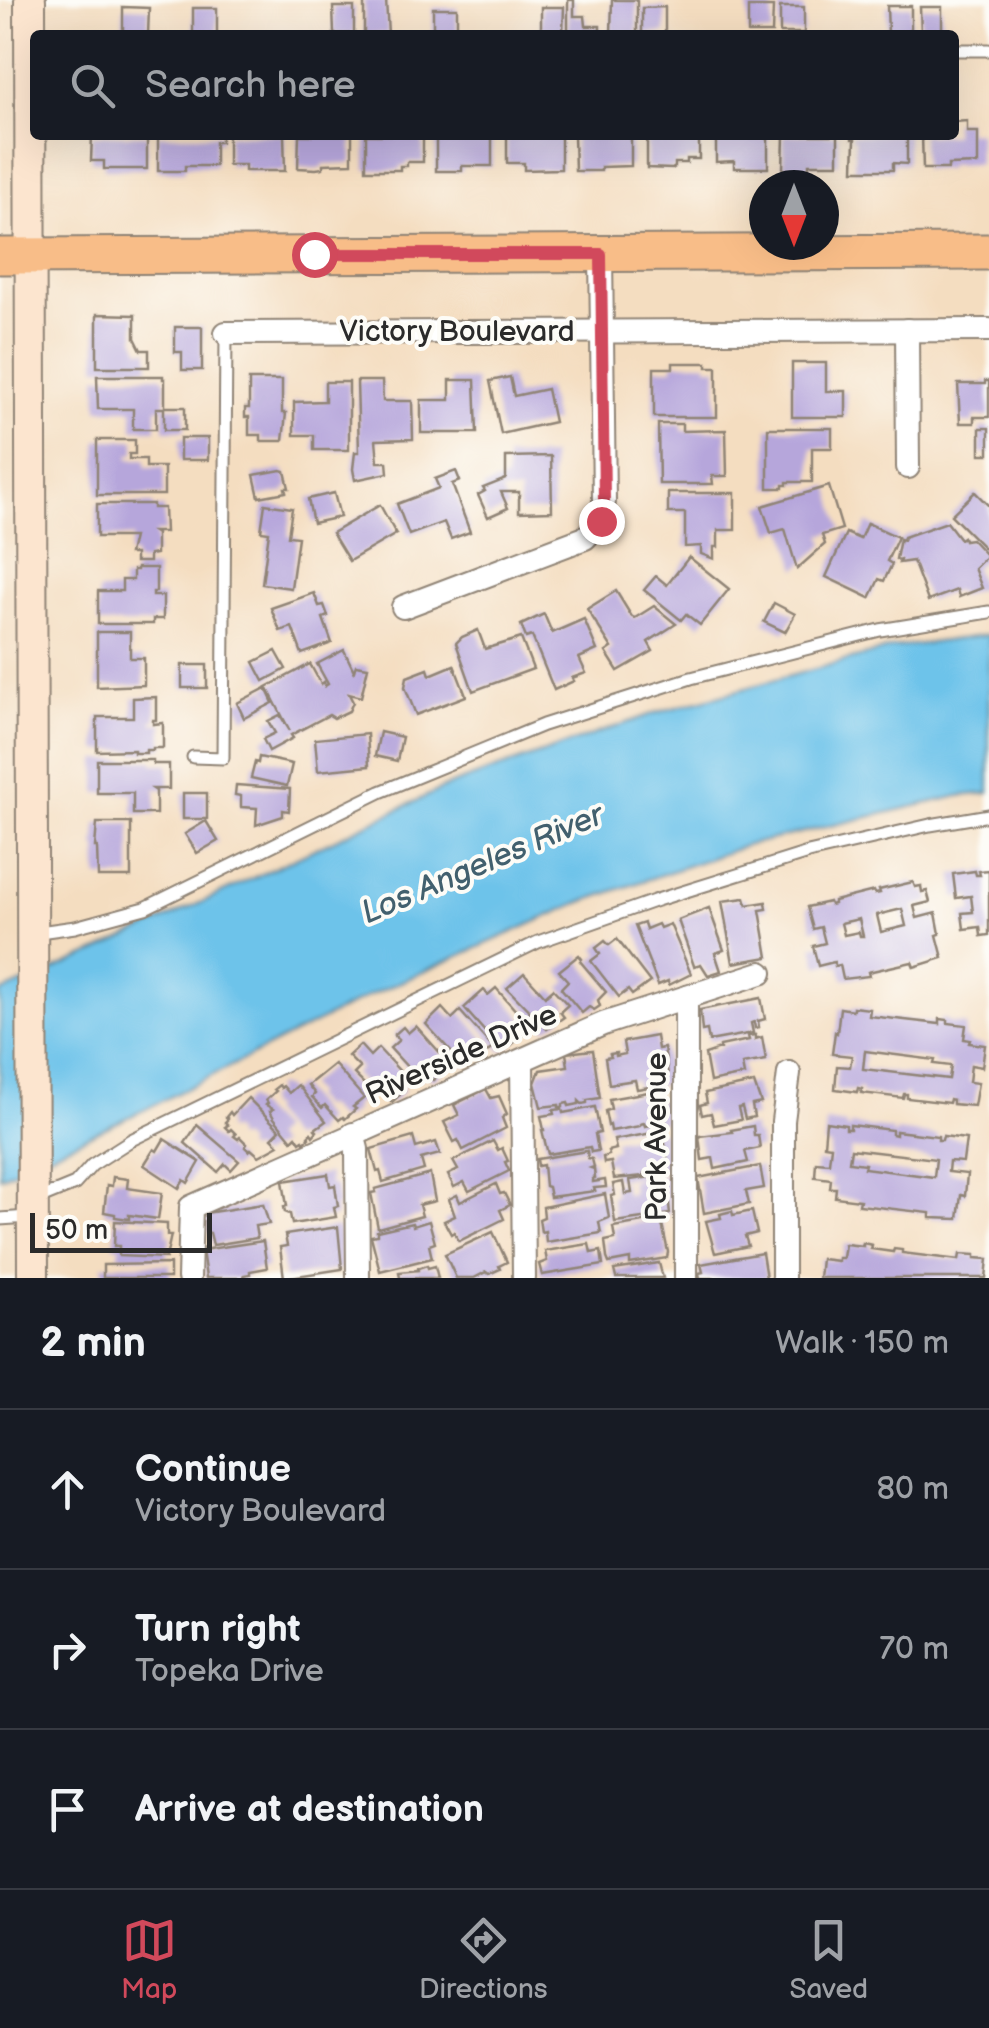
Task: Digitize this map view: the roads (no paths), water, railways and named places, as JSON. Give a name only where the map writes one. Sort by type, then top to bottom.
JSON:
[{"type":"main road","points":[[30,0],[31,30]]},
{"type":"main road","points":[[30,76],[15,256],[32,943],[33,1278]]},
{"type":"main road","points":[[15,256],[989,252]]},
{"type":"street","points":[[403,607],[585,538],[601,521],[601,254]]},
{"type":"street","points":[[907,330],[908,467]]},
{"type":"street","name":"Victory Boulevard","points":[[226,333],[989,330]]},
{"type":"street","name":"Riverside Drive","points":[[189,1278],[191,1207],[603,1024],[762,972]]},
{"type":"street","name":"Park Avenue","points":[[686,996],[686,1278]]},
{"type":"street","points":[[522,1060],[524,1278]]},
{"type":"street","points":[[783,1278],[784,1121],[789,1073]]},
{"type":"street","points":[[354,1134],[358,1149],[358,1278]]},
{"type":"lane","points":[[959,50],[989,50]]},
{"type":"lane","points":[[193,757],[223,758],[226,333]]},
{"type":"lane","points":[[32,943],[145,908],[380,792],[543,725],[691,678],[861,635],[989,612]]},
{"type":"lane","points":[[0,1219],[75,1184],[92,1165],[130,1140],[538,942],[808,853],[989,815]]},
{"type":"water","name":"Los Angeles River","points":[[989,635],[989,793],[959,796],[748,845],[576,904],[371,995],[142,1111],[0,1177],[0,993],[448,786],[655,713],[892,648]]}]
